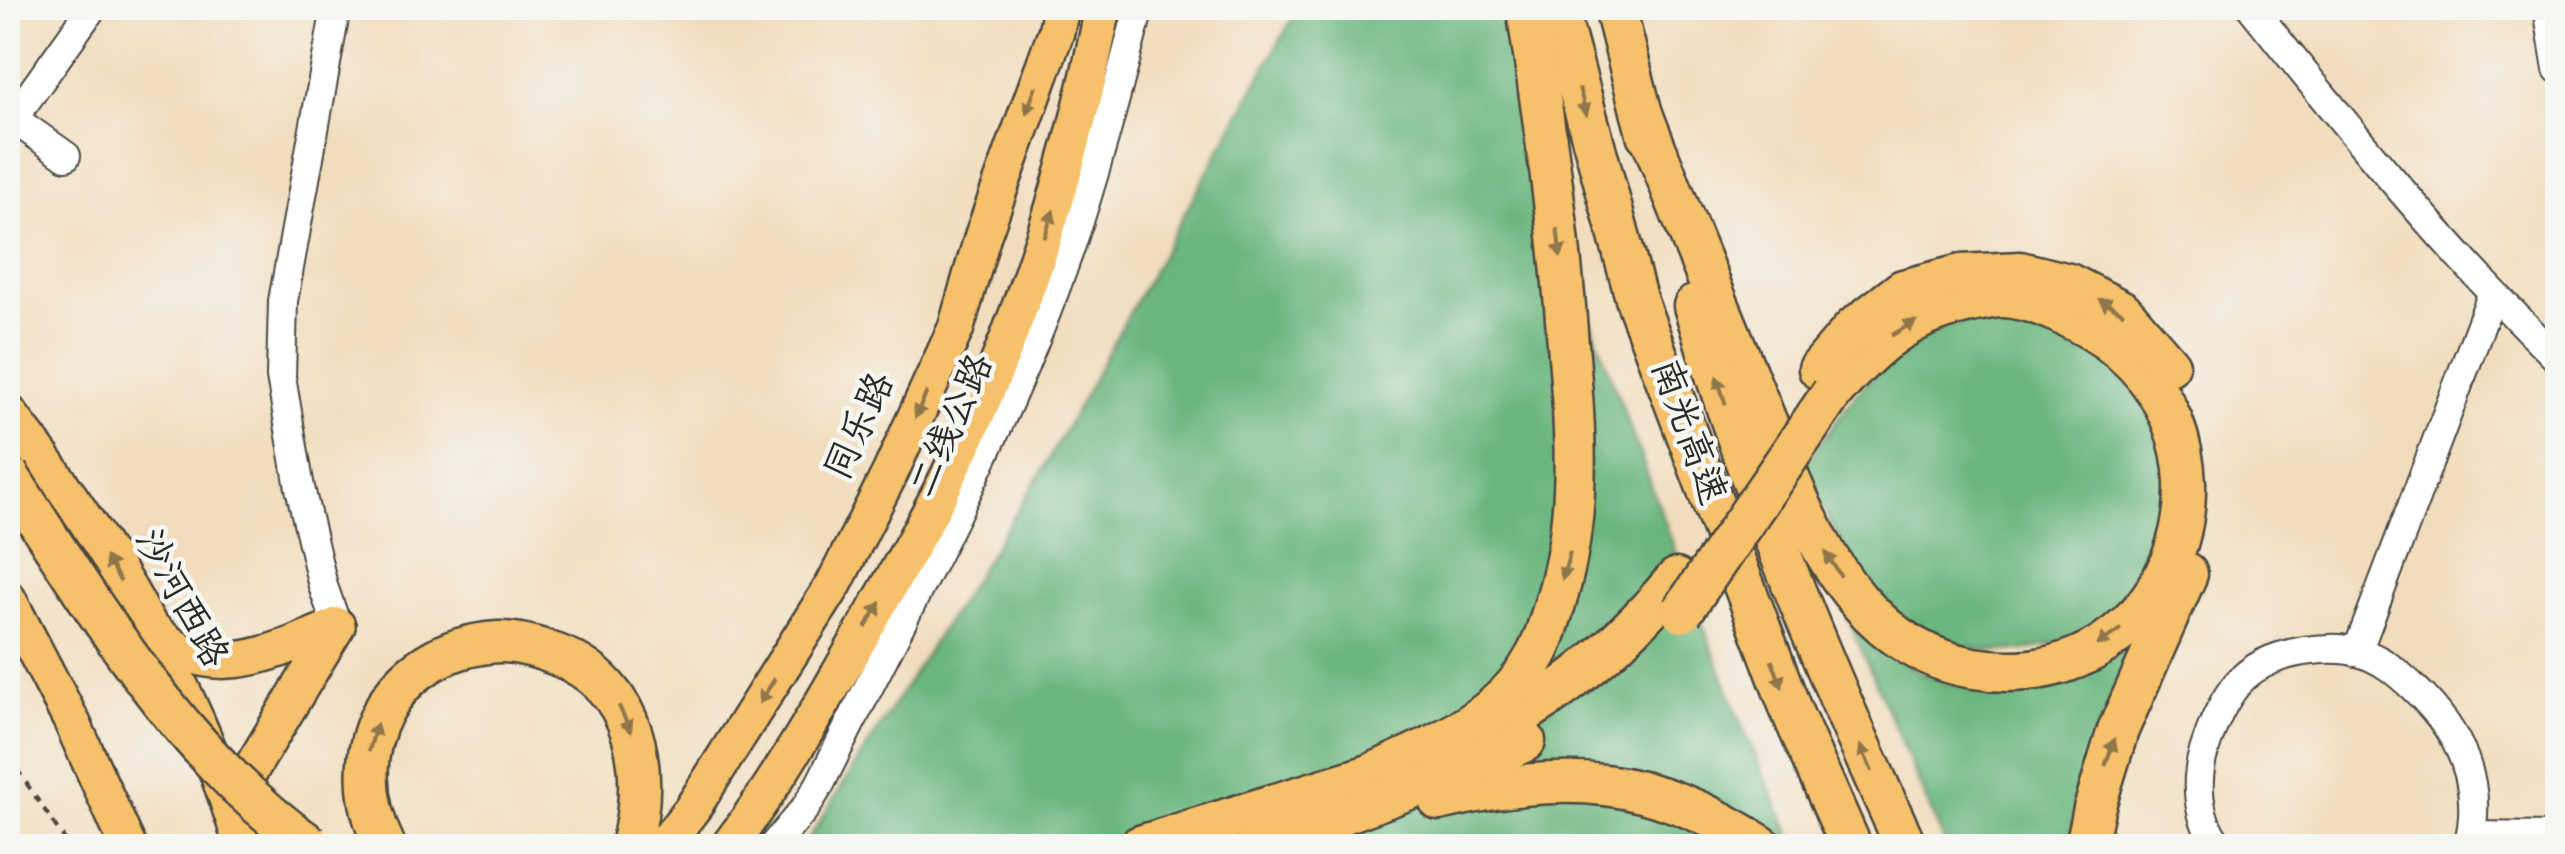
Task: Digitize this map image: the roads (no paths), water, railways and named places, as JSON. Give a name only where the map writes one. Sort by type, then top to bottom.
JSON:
[{"type":"highway","points":[[1376,772],[1453,736],[1475,722],[1517,683],[1535,659],[1570,555],[1575,468],[1572,380],[1563,273],[1527,8]]},
{"type":"highway","name":"南光高速","points":[[1558,8],[1637,302],[1784,694],[1851,846]]},
{"type":"highway","name":"南光高速","points":[[1615,8],[1694,308],[1727,411],[1818,650],[1906,846]]},
{"type":"highway","points":[[1641,111],[1798,499],[1844,582],[1882,626],[1914,649],[1956,665],[1992,671],[2031,670],[2098,646],[2128,623],[2154,594],[2173,559],[2185,520],[2187,484],[2182,448],[2155,385],[2125,352],[2098,332],[2046,307],[2003,297],[1949,306],[1904,325],[1824,383]]},
{"type":"highway","points":[[1294,834],[1469,767],[1548,728],[1620,676],[1824,383],[1854,328],[1902,290],[1960,275],[2020,272],[2069,284],[2122,311],[2184,384],[2210,454],[2210,492],[2186,578],[2118,730],[2086,846]]},
{"type":"highway","points":[[8,474],[90,601],[190,734],[242,790],[311,846]]},
{"type":"highway","points":[[8,511],[155,722],[221,793],[278,846]]},
{"type":"highway","points":[[1140,846],[1463,744],[1543,702],[1679,596]]},
{"type":"highway","points":[[382,839],[370,812],[365,780],[370,744],[380,716],[400,687],[426,666],[463,649],[500,642],[533,646],[571,660],[603,683],[624,713],[637,749],[642,783],[630,846]]},
{"type":"highway","points":[[1255,846],[1502,785],[1570,782],[1604,784],[1670,800],[1761,846]]},
{"type":"main road","name":"同乐路","points":[[663,846],[692,809],[834,584],[890,472],[956,328],[983,235],[1056,32],[1061,8]]},
{"type":"main road","points":[[729,846],[806,730],[885,593],[945,483],[983,399],[1032,276],[1066,171],[1104,8]]},
{"type":"main road","name":"沙河西路","points":[[8,412],[42,456],[144,621],[207,744],[242,846]]},
{"type":"main road","points":[[8,599],[72,722],[128,846]]},
{"type":"main road","points":[[144,621],[160,637],[190,656],[236,662],[337,626]]},
{"type":"main road","points":[[230,804],[337,626]]},
{"type":"street","points":[[66,156],[10,117],[92,8]]},
{"type":"street","points":[[336,8],[282,301],[281,377],[300,488],[323,586],[337,626]]},
{"type":"street","name":"二线公路","points":[[773,846],[820,784],[921,589],[1018,378],[1070,248],[1138,8]]},
{"type":"street","points":[[2252,8],[2336,114],[2492,295],[2558,359]]},
{"type":"street","points":[[2548,8],[2558,69]]},
{"type":"street","points":[[2357,652],[2492,295]]},
{"type":"street","points":[[2219,846],[2203,816],[2198,789],[2200,762],[2224,704],[2239,682],[2259,665],[2284,654],[2333,649],[2357,652],[2398,673],[2440,714],[2460,743],[2470,776],[2474,806],[2469,841],[2558,836]]}]
